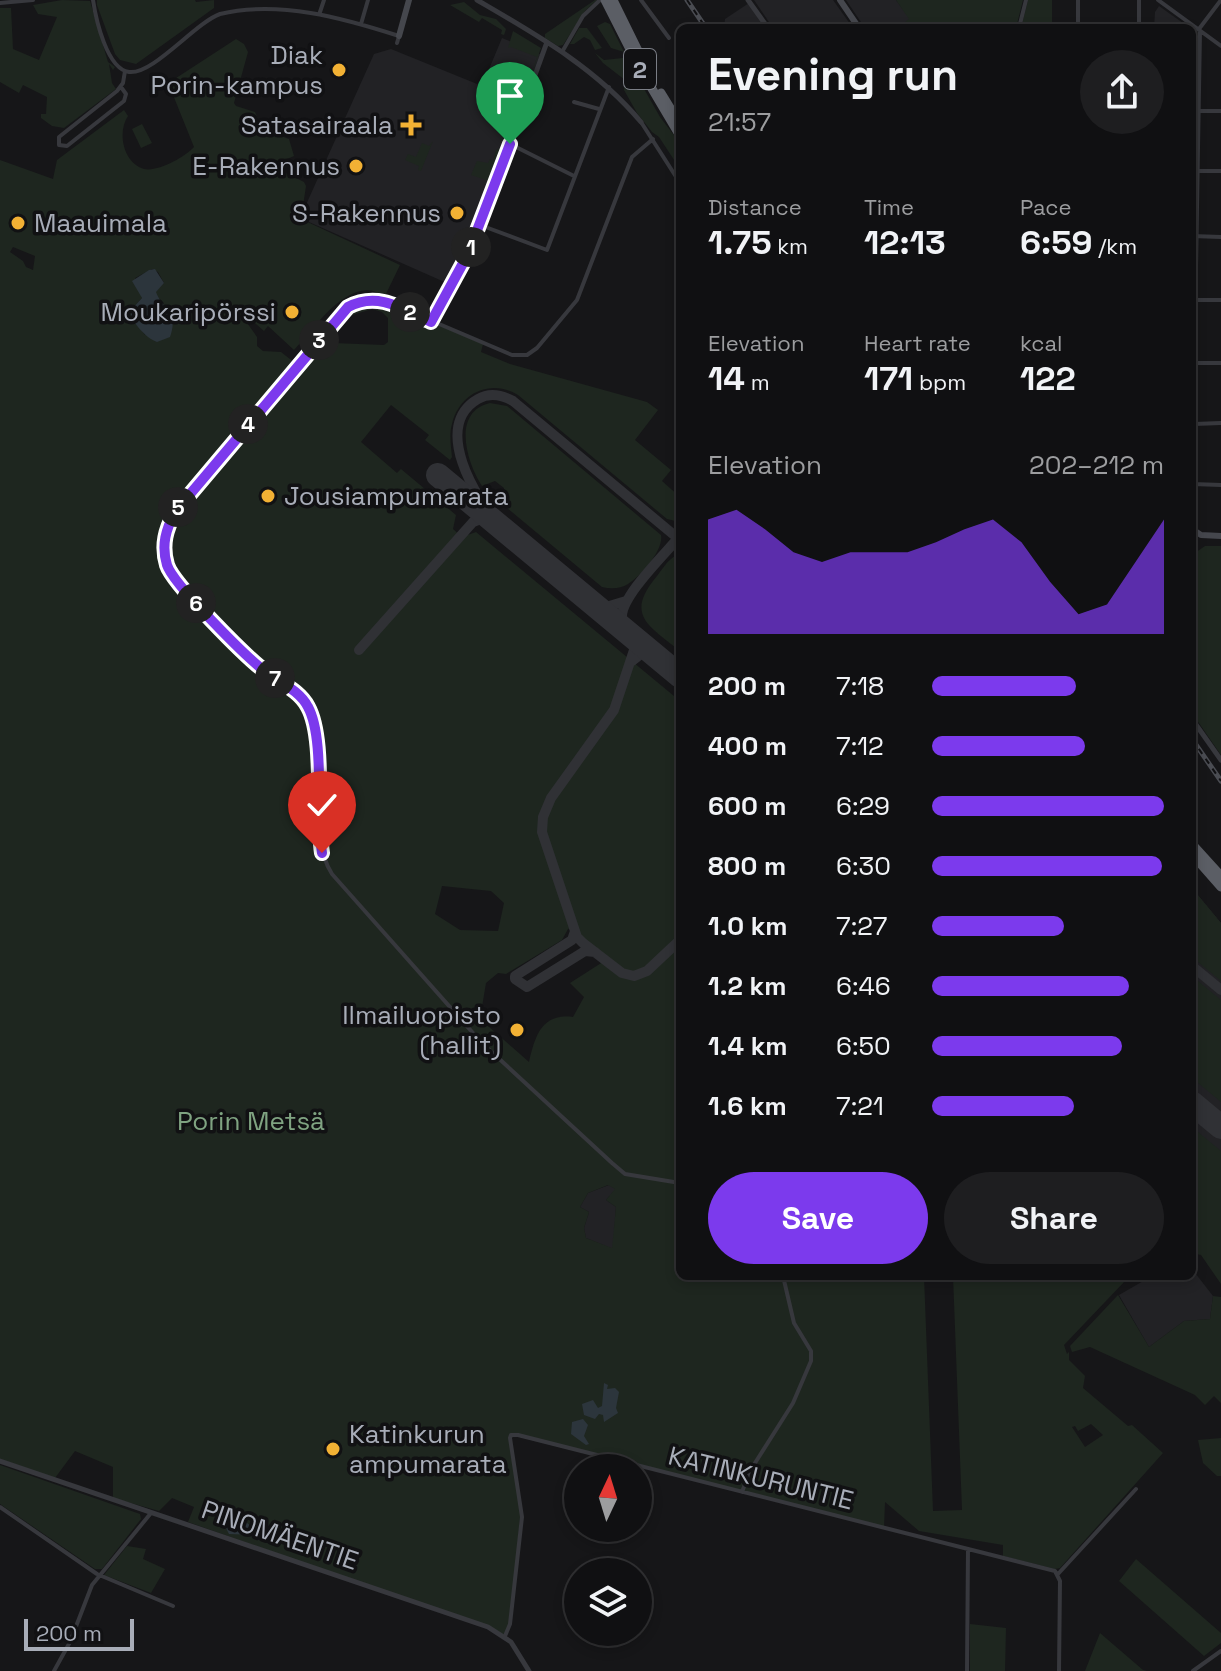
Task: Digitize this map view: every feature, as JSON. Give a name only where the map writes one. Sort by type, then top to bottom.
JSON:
[{"type":"highway","name":"2","points":[[602,0],[676,129]]},
{"type":"highway","name":"2","points":[[613,0],[643,61],[676,117]]},
{"type":"highway","points":[[1196,848],[1221,876]]},
{"type":"highway","points":[[1196,859],[1221,887]]},
{"type":"main road","points":[[398,39],[409,0]]},
{"type":"main road","points":[[840,0],[856,24]]},
{"type":"main road","points":[[1196,532],[1201,535],[1221,536]]},
{"type":"street","points":[[0,3],[33,0]]},
{"type":"street","points":[[93,0],[111,60],[125,71],[142,71],[203,24],[223,13],[280,6],[320,12],[398,39]]},
{"type":"street","points":[[320,12],[324,0]]},
{"type":"street","points":[[361,24],[368,0]]},
{"type":"street","points":[[477,0],[547,42],[609,87],[641,122],[676,176]]},
{"type":"street","points":[[562,52],[583,16],[602,0]]},
{"type":"street","points":[[641,0],[669,38]]},
{"type":"street","points":[[748,0],[765,24]]},
{"type":"street","points":[[1020,24],[1026,0]]},
{"type":"street","points":[[1078,0],[1078,24]]},
{"type":"street","points":[[1139,0],[1139,24]]},
{"type":"street","points":[[1158,0],[1192,24]]},
{"type":"street","points":[[1196,47],[1200,30],[1221,0]]},
{"type":"street","points":[[1196,27],[1221,46]]},
{"type":"street","points":[[431,322],[468,254],[547,42]]},
{"type":"street","points":[[121,87],[126,94],[124,101],[67,146],[59,145],[59,137],[121,87],[125,71]]},
{"type":"street","points":[[480,225],[547,250],[609,87]]},
{"type":"street","points":[[574,102],[599,109]]},
{"type":"street","points":[[1196,111],[1221,111]]},
{"type":"street","points":[[653,139],[632,157],[582,292],[537,348],[527,355],[512,355],[377,299],[348,307],[175,512],[164,541],[168,568],[183,589],[242,650],[295,691],[309,709],[316,737],[320,844],[324,861],[332,874],[481,1042],[612,1163],[625,1174],[676,1182]]},
{"type":"street","points":[[510,144],[574,176]]},
{"type":"street","points":[[1196,171],[1221,171]]},
{"type":"street","points":[[1196,236],[1221,237]]},
{"type":"street","points":[[1196,300],[1221,300]]},
{"type":"street","points":[[1196,362],[1221,363]]},
{"type":"street","points":[[1196,424],[1221,423]]},
{"type":"street","points":[[1196,484],[1221,485]]},
{"type":"street","points":[[1196,725],[1221,760]]},
{"type":"street","points":[[742,1492],[750,1471],[793,1403],[811,1361],[811,1351],[794,1323],[784,1280]]},
{"type":"street","name":"KATINKURUNTIE","points":[[505,1636],[510,1624],[522,1517],[511,1435],[1058,1574]]},
{"type":"street","name":"PINOMÄENTIE","points":[[0,1461],[471,1621],[505,1636]]},
{"type":"street","points":[[1059,1671],[1058,1574],[1136,1489]]},
{"type":"street","points":[[0,1507],[99,1575],[173,1606]]},
{"type":"street","points":[[54,1671],[72,1639],[87,1593],[151,1513]]},
{"type":"street","points":[[967,1671],[968,1549]]},
{"type":"street","points":[[505,1636],[529,1671]]},
{"type":"street","points":[[1193,1671],[1221,1651]]},
{"type":"shaded area","points":[[754,0],[833,0],[850,24],[770,24]]},
{"type":"shaded area","points":[[846,0],[896,0],[910,19],[905,24],[862,24]]},
{"type":"shaded area","points":[[749,3],[763,24],[724,24],[725,19]]},
{"type":"shaded area","points":[[1159,6],[1184,24],[1154,24]]},
{"type":"shaded area","points":[[502,38],[540,54],[466,256],[449,284],[300,218],[374,54],[391,49],[482,86]]},
{"type":"shaded area","points":[[155,269],[164,283],[156,292],[173,322],[170,337],[157,342],[140,330],[130,311],[142,298],[132,281]]},
{"type":"shaded area","points":[[1196,893],[1221,923],[1221,1254],[1196,1251]]},
{"type":"shaded area","points":[[609,1185],[616,1189],[606,1200],[616,1207],[613,1249],[586,1238],[584,1228],[589,1212],[580,1207],[588,1193]]},
{"type":"shaded area","points":[[1196,1274],[1213,1296],[1210,1319],[1184,1321],[1149,1347],[1119,1295],[1145,1280],[1196,1280]]},
{"type":"shaded area","points":[[604,1383],[608,1385],[607,1389],[615,1388],[619,1392],[618,1413],[604,1422],[603,1415],[599,1414],[595,1419],[584,1415],[582,1404],[593,1400],[598,1408],[602,1406]]},
{"type":"shaded area","points":[[583,1419],[588,1425],[584,1436],[589,1444],[586,1445],[571,1434],[572,1422]]},
{"type":"shaded area","points":[[239,1517],[247,1517],[247,1523],[255,1535],[229,1534],[226,1528]]},
{"type":"green space","points":[[62,0],[90,1],[108,62],[115,67],[113,70],[109,64],[116,89],[64,128],[52,126],[41,118],[41,114],[46,114],[47,97],[23,85],[19,93],[0,82],[0,8],[11,8],[13,49],[39,60],[57,17],[38,14],[33,5]]},
{"type":"green space","points":[[97,0],[214,0],[214,8],[136,64],[120,60],[115,54]]},
{"type":"green space","points":[[595,0],[563,45],[558,46],[545,38],[545,34]]},
{"type":"green space","points":[[896,0],[1023,0],[1017,24],[903,24],[909,19]]},
{"type":"green space","points":[[1028,0],[1052,0],[1052,24],[1022,24]]},
{"type":"green space","points":[[464,2],[480,15],[496,19],[506,29],[504,35],[501,34],[502,30],[482,18],[479,22],[450,5]]},
{"type":"green space","points":[[605,22],[610,24],[624,52],[611,48],[597,26]]},
{"type":"green space","points":[[579,28],[587,28],[602,48],[595,50],[590,40],[584,37],[570,44]]},
{"type":"green space","points":[[513,31],[541,48],[523,98],[537,57],[508,48]]},
{"type":"green space","name":"Porin Metsä","points":[[236,39],[244,44],[248,52],[234,103],[255,112],[264,126],[289,139],[294,156],[278,163],[280,170],[306,186],[301,219],[400,265],[385,296],[367,290],[346,297],[326,313],[294,350],[268,326],[264,331],[247,316],[245,320],[257,337],[257,346],[263,351],[281,352],[295,363],[191,488],[348,307],[377,299],[483,344],[481,352],[510,364],[647,402],[658,410],[635,440],[671,470],[662,481],[676,493],[676,521],[667,519],[518,395],[508,390],[487,389],[461,404],[451,428],[450,460],[425,440],[429,435],[391,405],[361,442],[397,473],[401,469],[456,515],[453,529],[462,537],[476,532],[676,698],[676,1280],[924,1280],[933,1511],[962,1510],[953,1280],[1127,1280],[1064,1345],[1067,1354],[1069,1352],[1069,1360],[1085,1376],[1083,1388],[1163,1453],[1060,1568],[1003,1556],[1003,1545],[919,1531],[885,1502],[884,1528],[652,1470],[652,1454],[587,1454],[511,1435],[521,1508],[510,1624],[505,1636],[188,1522],[194,1507],[172,1498],[159,1511],[113,1498],[113,1467],[75,1451],[55,1478],[0,1459],[0,160],[53,179],[57,160],[124,110],[128,116],[123,130],[124,146],[137,166],[150,169],[171,163],[194,147],[170,82]],"holes":[[[13,247],[35,256],[33,270],[10,252]],[[152,269],[158,272],[164,283],[155,292],[164,303],[145,335],[130,311],[142,298],[135,278]],[[372,309],[388,318],[388,342],[384,345],[333,343],[331,331],[346,317]],[[442,886],[491,891],[504,903],[498,931],[460,930],[435,914]],[[576,927],[584,939],[609,958],[570,983],[584,997],[573,1017],[553,1019],[541,1029],[529,1062],[480,1019],[486,983],[498,973],[506,974],[562,940],[568,929]],[[608,1185],[615,1189],[606,1200],[616,1207],[612,1248],[586,1238],[584,1228],[589,1212],[580,1207],[588,1193]],[[1091,1424],[1103,1435],[1085,1447],[1072,1427],[1075,1426],[1078,1431]]]},
{"type":"green space","points":[[595,53],[604,60],[631,60],[630,64],[660,117],[676,138],[676,163],[659,137],[637,113],[624,90],[625,80]]},
{"type":"green space","points":[[519,102],[522,103],[512,129],[505,127],[511,131],[492,182],[471,175],[477,161],[493,161],[496,150],[502,147],[505,139],[504,127],[492,122],[487,111],[489,105],[513,115]]},
{"type":"green space","points":[[142,124],[152,143],[141,148],[132,129]]},
{"type":"green space","points":[[433,141],[421,171],[418,170],[419,166],[405,160],[408,154],[416,157],[422,143],[429,146]]},
{"type":"green space","points":[[490,403],[507,406],[661,535],[655,555],[633,580],[619,588],[602,587],[501,503],[504,488],[495,481],[482,486],[471,465],[466,427],[478,408]]},
{"type":"green space","points":[[1205,546],[1221,546],[1221,755],[1196,719],[1196,552]]},
{"type":"green space","points":[[676,556],[676,648],[650,627],[642,610],[647,589]]},
{"type":"green space","points":[[1196,893],[1221,923],[1221,981],[1196,960]]},
{"type":"green space","points":[[1196,979],[1221,1000],[1221,1102],[1196,1081]]},
{"type":"green space","points":[[1196,1130],[1221,1151],[1221,1284],[1201,1255],[1196,1254]]},
{"type":"green space","points":[[1118,1295],[1149,1347],[1184,1321],[1210,1319],[1213,1296],[1221,1297],[1221,1403],[1214,1396],[1205,1405],[1195,1395],[1090,1347],[1072,1352],[1070,1346]]},
{"type":"green space","points":[[1221,1438],[1221,1476],[1217,1476],[1203,1463],[1198,1440]]},
{"type":"green space","points":[[0,1465],[140,1514],[141,1519],[102,1569],[95,1569],[0,1504]]},
{"type":"green space","points":[[127,1546],[146,1549],[143,1559],[165,1569],[151,1593],[104,1575]]},
{"type":"green space","points":[[1136,1559],[1221,1633],[1221,1643],[1204,1656],[1119,1581]]},
{"type":"green space","points":[[970,1624],[1006,1628],[1005,1671],[970,1671]]},
{"type":"green space","points":[[1100,1633],[1143,1670],[1147,1671],[1085,1671]]},
{"type":"taxiway","points":[[500,526],[470,481],[458,444],[458,426],[464,411],[478,399],[491,395],[513,401],[676,537]]},
{"type":"taxiway","points":[[359,650],[473,522],[483,518],[494,522]]},
{"type":"taxiway","points":[[676,540],[636,587],[623,609],[623,622],[635,647],[614,710],[551,798],[543,817],[542,832],[577,937],[583,943],[622,973],[634,976],[647,971],[676,944]]},
{"type":"taxiway","points":[[588,600],[606,607],[626,601]]},
{"type":"taxiway","points":[[632,661],[642,653],[656,656]]},
{"type":"taxiway","points":[[575,931],[572,940],[515,976],[515,979],[527,987],[585,951],[595,952]]},
{"type":"taxiway","points":[[1196,969],[1221,990]]},
{"type":"taxiway","points":[[1209,1117],[1221,1125]]},
{"type":"runway","points":[[438,475],[676,673]]},
{"type":"runway","points":[[1196,1106],[1221,1127]]},
{"type":"railway","points":[[687,0],[703,24]]},
{"type":"railway","points":[[1196,745],[1221,781]]},
{"type":"place","name":"Diak Porin-kampus","points":[[339,70]]},
{"type":"place","name":"Satasairaala","points":[[411,125]]},
{"type":"place","name":"E-Rakennus","points":[[356,166]]},
{"type":"place","name":"S-Rakennus","points":[[457,213]]},
{"type":"place","name":"Maauimala","points":[[18,223]]},
{"type":"place","name":"Moukaripörssi","points":[[292,312]]},
{"type":"place","name":"Jousiampumarata","points":[[268,496]]},
{"type":"place","name":"Ilmailuopisto (hallit)","points":[[517,1030]]},
{"type":"place","name":"Katinkurun ampumarata","points":[[333,1449]]},
{"type":"route","points":[[322,853],[316,737],[313,717],[306,702],[259,666],[173,578],[165,557],[165,533],[175,512],[348,307],[377,299],[431,322],[478,232],[510,144]]}]
